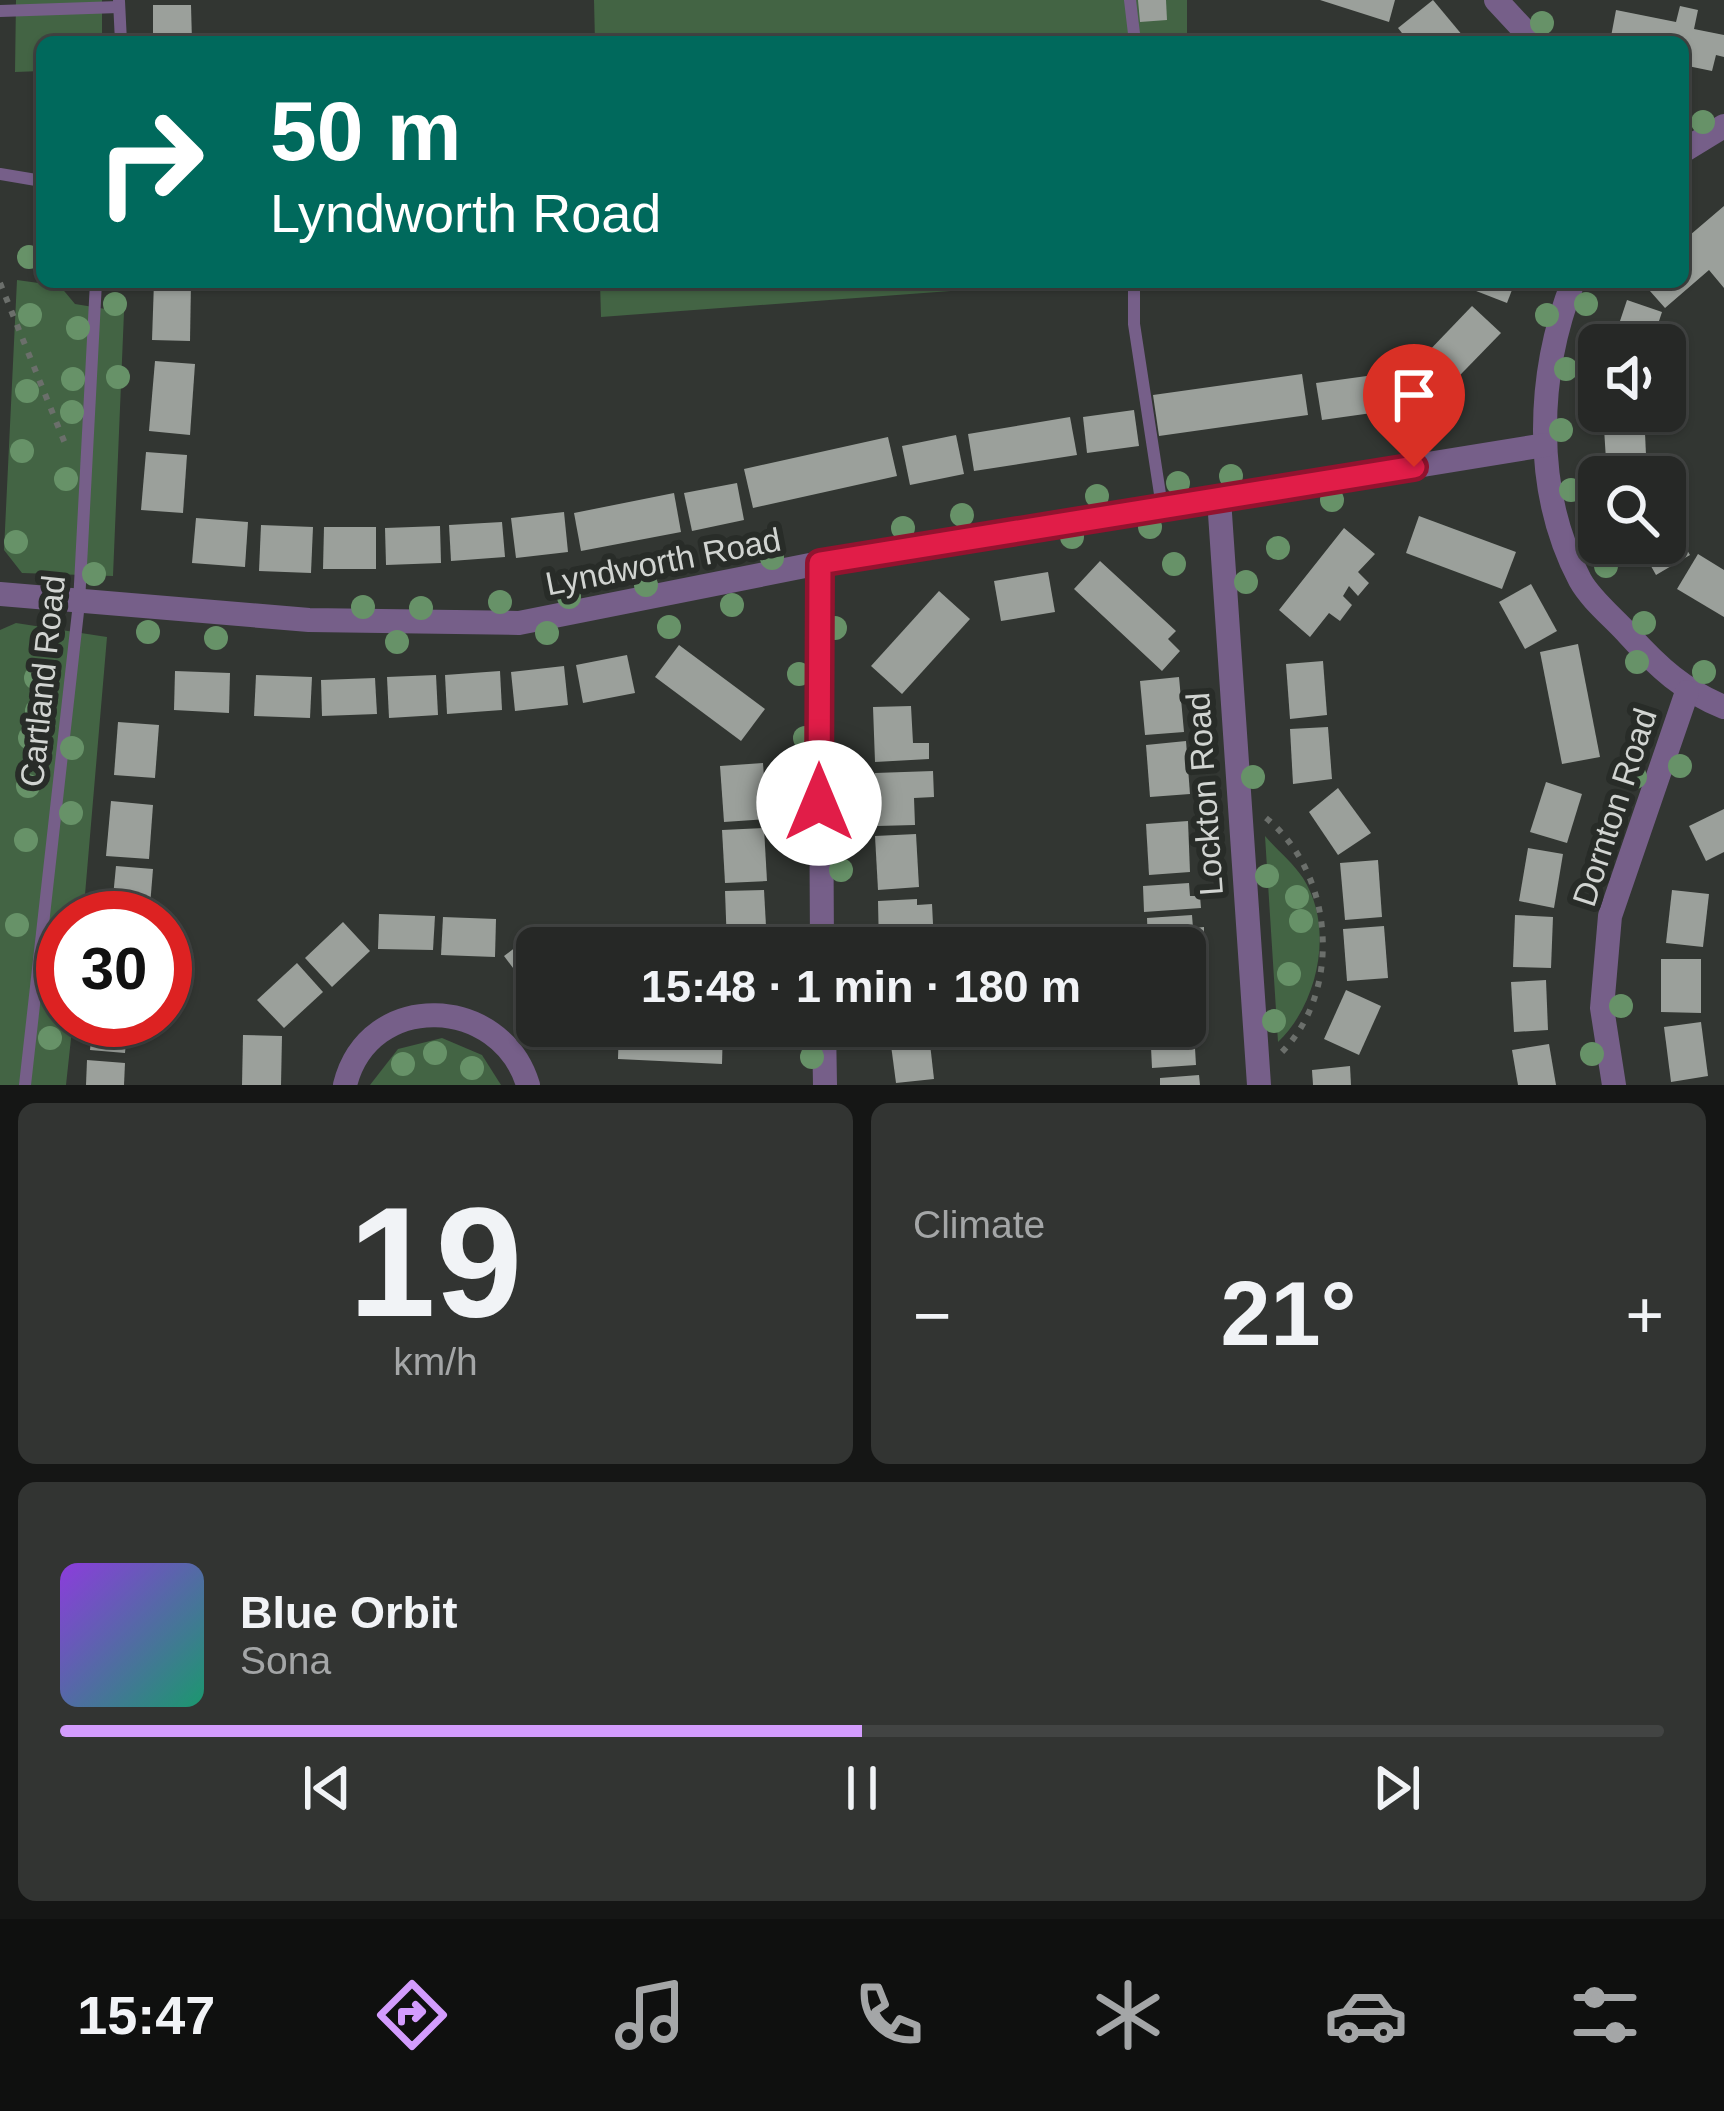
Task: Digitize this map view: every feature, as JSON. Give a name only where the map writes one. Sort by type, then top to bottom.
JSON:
[{"type":"street","points":[[1496,0],[1529,36]]},
{"type":"street","points":[[1689,147],[1724,126]]},
{"type":"street","points":[[1571,288],[1547,359],[1546,445],[1553,502],[1581,581],[1687,692],[1724,707]]},
{"type":"street","name":"Lyndworth Road","points":[[0,594],[309,620],[519,623],[820,563],[1546,445]]},
{"type":"street","name":"Lockton Road","points":[[1219,499],[1234,794],[1258,1081]]},
{"type":"street","points":[[820,563],[821,927]]},
{"type":"street","name":"Dornton Road","points":[[1614,1085],[1602,1008],[1610,916],[1687,692]]},
{"type":"street","points":[[345,1085],[360,1051],[381,1030],[408,1017],[438,1012],[467,1018],[494,1031],[514,1053],[528,1085]]},
{"type":"street","points":[[824,1047],[825,1085]]},
{"type":"lane","points":[[1130,0],[1135,36]]},
{"type":"lane","points":[[0,10],[119,3],[121,36]]},
{"type":"lane","points":[[0,175],[36,180]]},
{"type":"lane","name":"Cartland Road","points":[[25,1085],[80,603],[96,288]]},
{"type":"lane","points":[[1134,288],[1134,324],[1162,508]]},
{"type":"path","points":[[0,283],[83,489]]},
{"type":"path","points":[[1234,794],[1282,831],[1312,881],[1323,927],[1318,990],[1301,1033],[1258,1081]]},
{"type":"green space","points":[[16,0],[102,0],[102,36],[36,36],[36,71],[15,72]]},
{"type":"green space","points":[[594,0],[1187,0],[1187,36],[595,36]]},
{"type":"green space","points":[[17,280],[36,283],[36,288],[62,288],[75,304],[124,312],[113,576],[22,573],[4,550]]},
{"type":"green space","points":[[600,288],[990,288],[601,317]]},
{"type":"green space","points":[[16,623],[107,637],[85,891],[36,891],[36,1047],[70,1047],[66,1085],[0,1085],[0,630]]},
{"type":"green space","points":[[1265,836],[1303,878],[1313,898],[1320,942],[1312,987],[1278,1042]]},
{"type":"green space","points":[[442,1038],[482,1055],[501,1085],[370,1085],[398,1049]]},
{"type":"building","points":[[1138,0],[1166,0],[1167,20],[1140,22]]},
{"type":"building","points":[[1320,0],[1395,0],[1389,22]]},
{"type":"building","points":[[1433,0],[1463,36],[1404,36],[1398,28]]},
{"type":"building","points":[[153,5],[191,5],[192,36],[153,36]]},
{"type":"building","points":[[1680,6],[1698,10],[1694,29],[1724,35],[1724,57],[1716,55],[1712,71],[1689,66],[1689,36],[1611,36],[1616,10],[1676,22]]},
{"type":"building","points":[[1724,206],[1724,288],[1709,270],[1689,287],[1689,236]]},
{"type":"building","points":[[154,288],[191,288],[190,341],[152,340]]},
{"type":"building","points":[[1471,288],[1513,288],[1507,303]]},
{"type":"building","points":[[1647,288],[1688,288],[1665,308]]},
{"type":"building","points":[[1627,300],[1662,312],[1658,324],[1619,324]]},
{"type":"building","points":[[1472,306],[1501,333],[1429,407],[1401,380]]},
{"type":"building","points":[[155,361],[195,364],[190,435],[149,431]]},
{"type":"building","points":[[1302,374],[1308,415],[1159,436],[1153,395]]},
{"type":"building","points":[[1374,375],[1379,412],[1322,420],[1316,383]]},
{"type":"building","points":[[1134,410],[1139,446],[1087,453],[1083,417]]},
{"type":"building","points":[[1070,417],[1077,455],[974,471],[968,434]]},
{"type":"building","points":[[1604,432],[1645,432],[1646,456],[1606,456]]},
{"type":"building","points":[[956,435],[964,474],[910,485],[902,446]]},
{"type":"building","points":[[888,437],[897,476],[753,508],[744,469]]},
{"type":"building","points":[[146,452],[187,455],[183,513],[141,510]]},
{"type":"building","points":[[737,483],[744,520],[692,531],[684,493]]},
{"type":"building","points":[[674,493],[681,532],[581,551],[574,513]]},
{"type":"building","points":[[564,512],[568,552],[516,558],[511,518]]},
{"type":"building","points":[[1419,516],[1516,552],[1502,589],[1406,553]]},
{"type":"building","points":[[196,518],[248,522],[245,567],[192,563]]},
{"type":"building","points":[[502,522],[505,557],[451,561],[449,525]]},
{"type":"building","points":[[261,525],[313,527],[311,573],[259,571]]},
{"type":"building","points":[[440,526],[441,563],[386,565],[385,528]]},
{"type":"building","points":[[324,527],[376,527],[376,569],[323,569]]},
{"type":"building","points":[[1344,528],[1375,554],[1358,572],[1369,583],[1358,596],[1349,586],[1343,596],[1352,605],[1340,621],[1329,613],[1310,637],[1279,610]]},
{"type":"building","points":[[1698,554],[1724,570],[1724,617],[1677,589]]},
{"type":"building","points":[[1100,561],[1176,631],[1168,639],[1180,651],[1162,671],[1074,589]]},
{"type":"building","points":[[1650,564],[1675,564],[1656,575]]},
{"type":"building","points":[[1048,572],[1055,612],[1001,621],[994,581]]},
{"type":"building","points":[[1531,584],[1557,631],[1525,649],[1499,602]]},
{"type":"building","points":[[939,591],[970,619],[902,694],[871,666]]},
{"type":"building","points":[[1578,644],[1600,757],[1562,764],[1540,652]]},
{"type":"building","points":[[679,645],[765,709],[741,741],[655,677]]},
{"type":"building","points":[[627,655],[635,693],[583,703],[576,665]]},
{"type":"building","points":[[1323,661],[1327,715],[1290,719],[1286,664]]},
{"type":"building","points":[[564,666],[568,705],[515,711],[511,672]]},
{"type":"building","points":[[175,671],[230,673],[229,713],[174,710]]},
{"type":"building","points":[[500,671],[502,710],[447,714],[445,675]]},
{"type":"building","points":[[256,675],[312,677],[310,718],[254,716]]},
{"type":"building","points":[[436,675],[438,715],[389,718],[387,677]]},
{"type":"building","points":[[1179,677],[1184,732],[1145,735],[1140,681]]},
{"type":"building","points":[[375,678],[377,714],[322,716],[321,680]]},
{"type":"building","points":[[911,706],[913,743],[929,743],[929,759],[875,762],[873,707]]},
{"type":"building","points":[[118,722],[159,725],[155,778],[114,775]]},
{"type":"building","points":[[1328,727],[1332,779],[1293,784],[1290,729]]},
{"type":"building","points":[[1186,741],[1190,794],[1150,797],[1146,745]]},
{"type":"building","points":[[763,763],[767,819],[724,822],[720,766]]},
{"type":"building","points":[[933,771],[934,797],[914,798],[915,825],[877,826],[875,773]]},
{"type":"building","points":[[1546,782],[1582,794],[1567,843],[1530,832]]},
{"type":"building","points":[[1338,788],[1371,833],[1338,855],[1309,812]]},
{"type":"building","points":[[111,801],[153,805],[149,859],[106,856]]},
{"type":"building","points":[[1724,809],[1724,852],[1706,861],[1689,826]]},
{"type":"building","points":[[1188,821],[1190,872],[1149,875],[1146,824]]},
{"type":"building","points":[[764,828],[767,881],[725,883],[722,830]]},
{"type":"building","points":[[916,834],[919,887],[878,890],[875,836]]},
{"type":"building","points":[[1528,848],[1563,854],[1554,908],[1519,901]]},
{"type":"building","points":[[1378,860],[1382,917],[1345,920],[1340,863]]},
{"type":"building","points":[[116,866],[153,869],[151,891],[114,891]]},
{"type":"building","points":[[1189,883],[1190,896],[1200,896],[1201,908],[1144,912],[1143,886]]},
{"type":"building","points":[[764,890],[766,927],[726,927],[725,891]]},
{"type":"building","points":[[1672,890],[1709,894],[1703,947],[1666,943]]},
{"type":"building","points":[[917,899],[917,905],[932,904],[933,924],[879,927],[878,901]]},
{"type":"building","points":[[379,914],[435,916],[433,950],[378,949]]},
{"type":"building","points":[[1192,915],[1193,927],[1147,927],[1147,918]]},
{"type":"building","points":[[1515,915],[1553,917],[1551,968],[1513,967]]},
{"type":"building","points":[[443,917],[496,919],[495,957],[441,955]]},
{"type":"building","points":[[343,922],[370,951],[332,987],[305,958]]},
{"type":"building","points":[[1384,926],[1388,978],[1347,981],[1343,929]]},
{"type":"building","points":[[516,947],[516,972],[504,956]]},
{"type":"building","points":[[1661,959],[1701,959],[1701,1013],[1661,1012]]},
{"type":"building","points":[[297,963],[323,992],[284,1028],[257,1000]]},
{"type":"building","points":[[1546,980],[1548,1030],[1514,1032],[1511,982]]},
{"type":"building","points":[[1346,990],[1381,1006],[1359,1055],[1324,1039]]},
{"type":"building","points":[[1701,1022],[1708,1076],[1671,1082],[1664,1027]]},
{"type":"building","points":[[243,1035],[282,1036],[281,1085],[242,1085]]},
{"type":"building","points":[[1549,1044],[1556,1085],[1518,1085],[1512,1050]]},
{"type":"building","points":[[90,1047],[126,1047],[125,1053]]},
{"type":"building","points":[[618,1047],[722,1047],[722,1064],[618,1059]]},
{"type":"building","points":[[891,1047],[930,1047],[934,1079],[896,1083]]},
{"type":"building","points":[[1151,1047],[1195,1047],[1196,1065],[1152,1068]]},
{"type":"building","points":[[87,1060],[125,1063],[124,1085],[86,1085]]},
{"type":"building","points":[[1350,1066],[1351,1085],[1313,1085],[1312,1070]]},
{"type":"building","points":[[1199,1075],[1200,1085],[1160,1085],[1160,1078]]},
{"type":"route","points":[[819,803],[820,563],[1414,467]]}]
